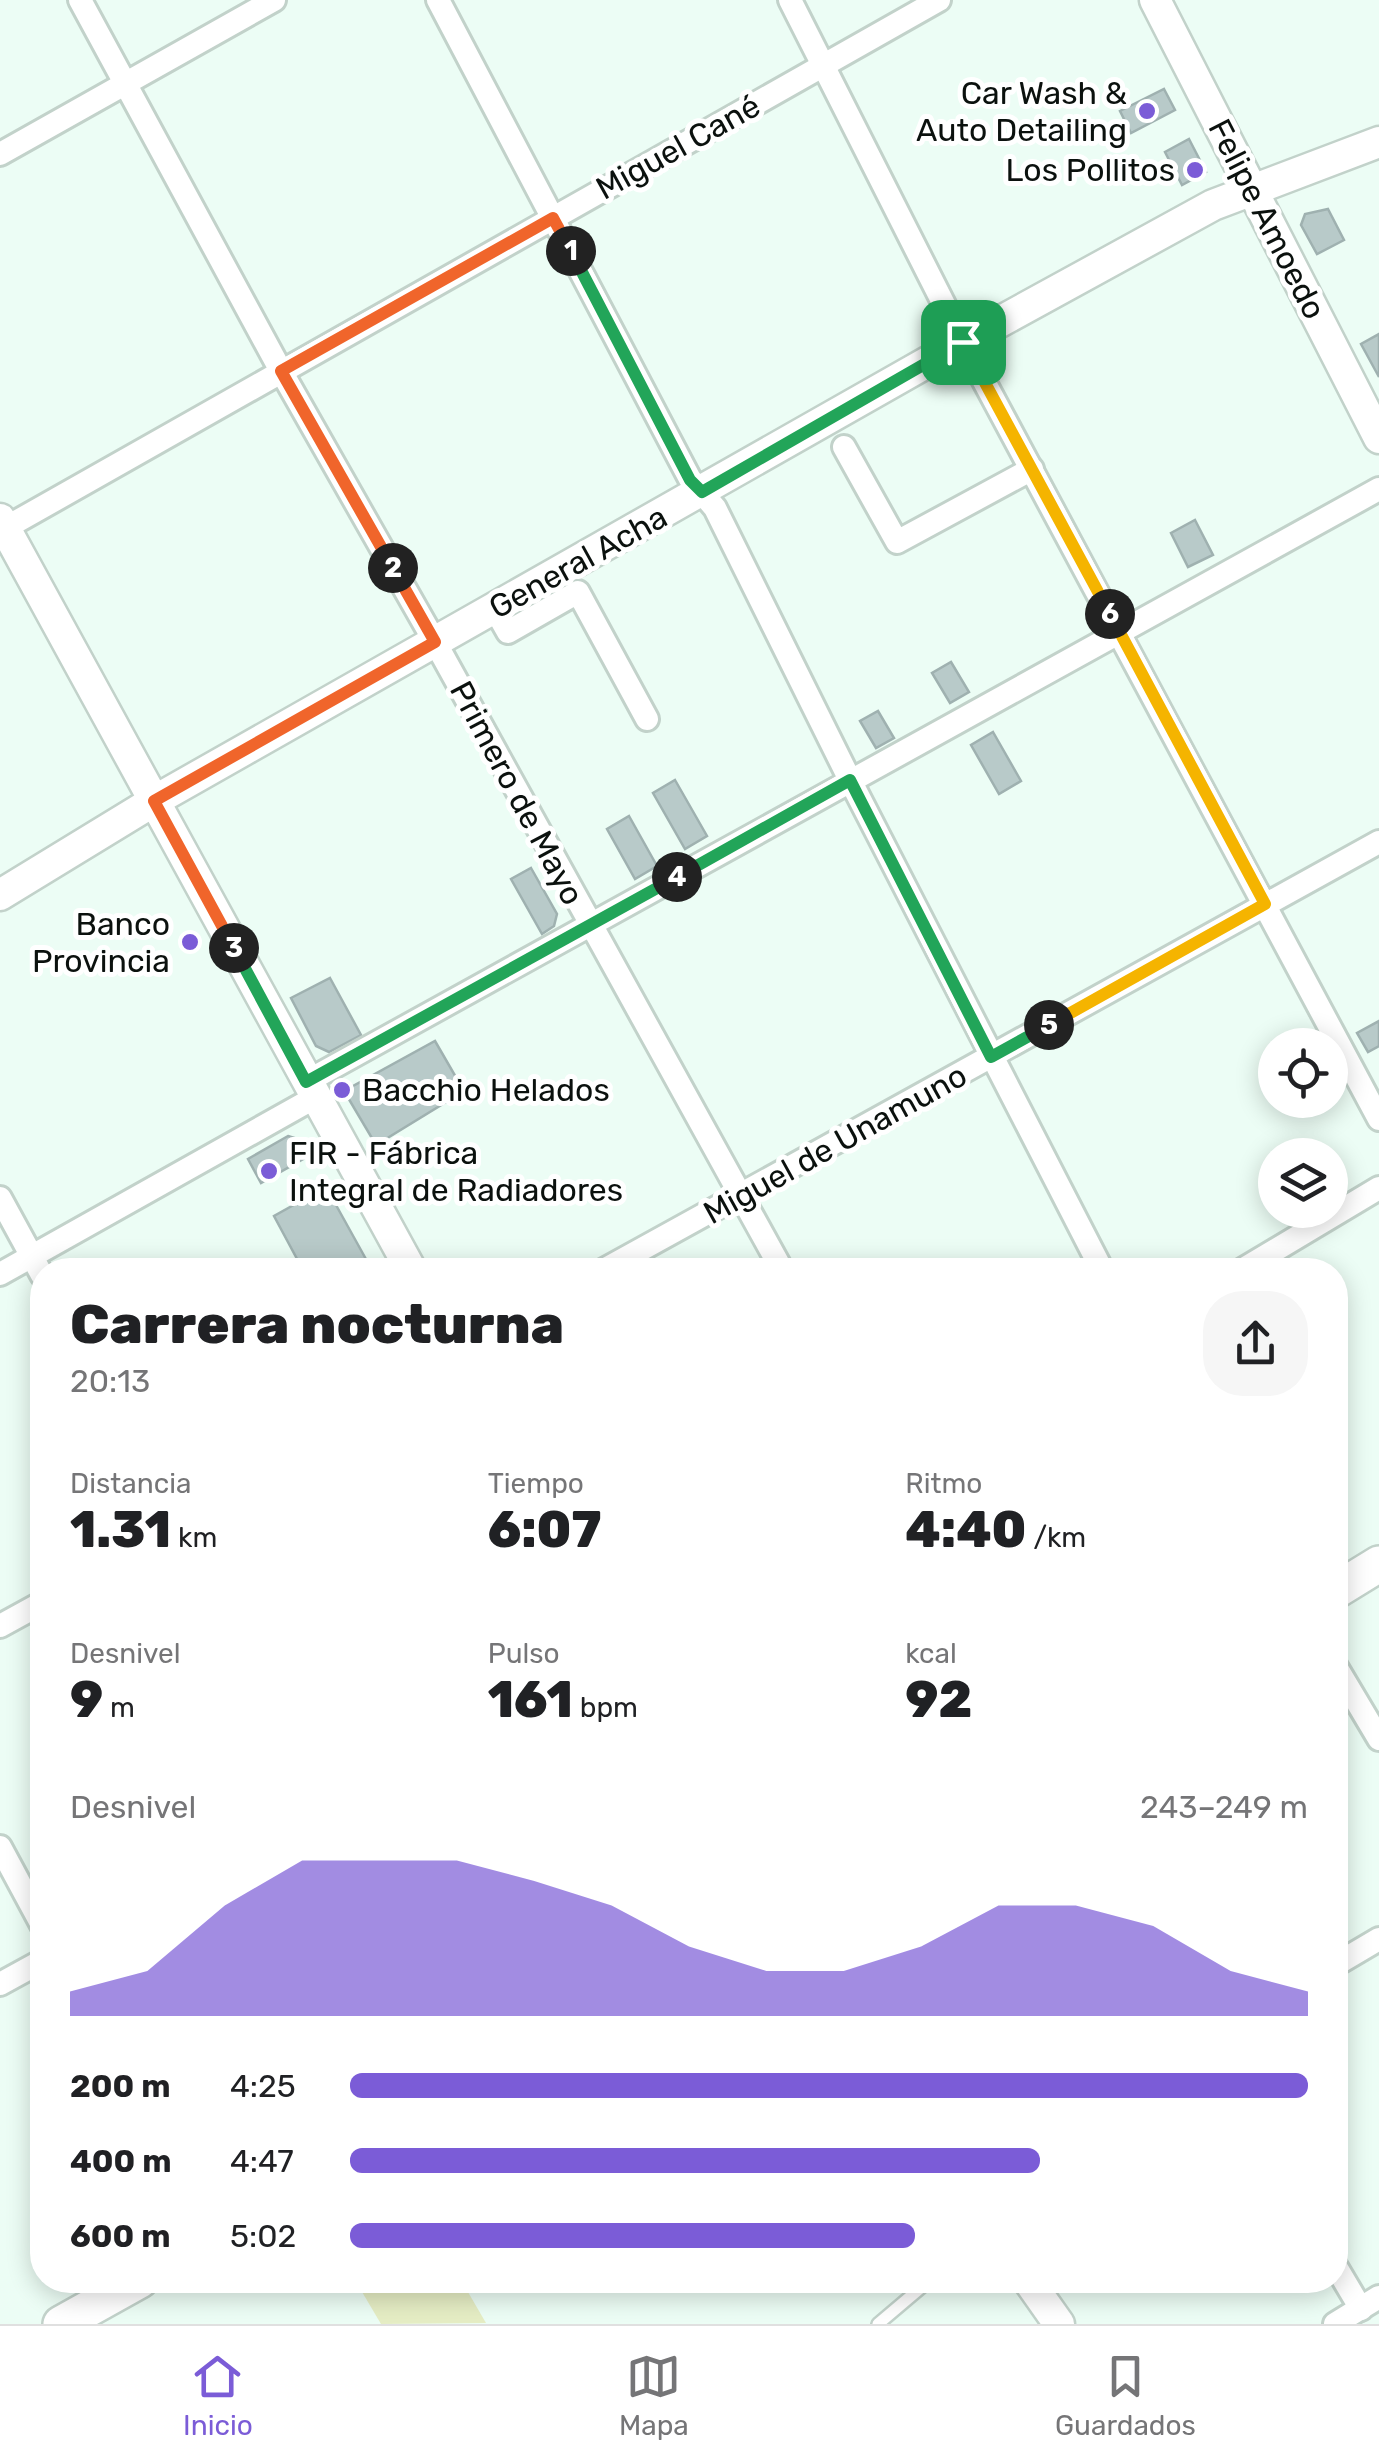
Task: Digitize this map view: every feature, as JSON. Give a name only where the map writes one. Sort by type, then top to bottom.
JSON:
[{"type":"main road","points":[[1348,1583],[1379,1564]]},
{"type":"main road","points":[[61,2324],[102,2308],[122,2293]]},
{"type":"street","name":"Primero de Mayo","points":[[80,0],[281,371],[775,1258]]},
{"type":"street","points":[[0,154],[274,0]]},
{"type":"street","points":[[438,0],[690,480],[715,508],[1096,1258]]},
{"type":"street","points":[[790,0],[963,342],[1379,1119]]},
{"type":"street","name":"Miguel Cané","points":[[2,526],[938,0]]},
{"type":"street","name":"Felipe Amoedo","points":[[1156,0],[1379,438]]},
{"type":"street","name":"General Acha","points":[[0,894],[154,801],[963,342],[1213,205],[1379,142]]},
{"type":"street","points":[[844,446],[897,542],[1032,469]]},
{"type":"street","points":[[48,1258],[310,1090],[590,926],[1379,489]]},
{"type":"street","points":[[2,526],[403,1258]]},
{"type":"street","points":[[495,609],[508,632],[578,592],[647,719]]},
{"type":"street","name":"Miguel de Unamuno","points":[[626,1258],[1379,842]]},
{"type":"street","points":[[1262,1258],[1379,1188]]},
{"type":"street","points":[[0,1198],[33,1258]]},
{"type":"street","points":[[0,1274],[30,1267]]},
{"type":"street","points":[[0,1626],[30,1610]]},
{"type":"street","points":[[1348,1687],[1379,1739]]},
{"type":"street","points":[[0,1848],[30,1903]]},
{"type":"street","points":[[1348,1957],[1379,1939]]},
{"type":"street","points":[[0,1984],[30,1968]]},
{"type":"street","points":[[1335,2324],[1370,2303],[1348,2279]]},
{"type":"street","points":[[1037,2293],[1059,2324]]},
{"type":"lane","points":[[878,2324],[915,2293]]},
{"type":"green space","points":[[363,2293],[469,2293],[486,2323],[381,2324]]},
{"type":"building","name":"Car Wash & Auto Detailing","points":[[1164,89],[1175,110],[1131,133],[1120,111]]},
{"type":"building","points":[[1189,139],[1206,172],[1182,185],[1165,152]]},
{"type":"building","points":[[1328,209],[1344,240],[1317,254],[1301,225],[1305,214]]},
{"type":"building","points":[[1379,334],[1379,377],[1361,344]]},
{"type":"building","points":[[1195,520],[1213,555],[1188,567],[1171,533]]},
{"type":"building","points":[[951,662],[969,692],[950,703],[932,673]]},
{"type":"building","points":[[878,711],[894,738],[876,748],[860,721]]},
{"type":"building","points":[[993,732],[1021,781],[999,794],[971,745]]},
{"type":"building","points":[[675,780],[707,836],[685,849],[653,793]]},
{"type":"building","points":[[629,816],[657,866],[635,879],[607,829]]},
{"type":"building","points":[[531,868],[557,914],[554,926],[542,934],[511,879]]},
{"type":"building","points":[[330,978],[361,1035],[329,1052],[316,1046],[291,998]]},
{"type":"building","points":[[1379,1021],[1379,1046],[1368,1052],[1357,1033]]},
{"type":"building","points":[[435,1041],[464,1091],[376,1145],[344,1091]]},
{"type":"building","name":"FIR - Fábrica Integral de Radiadores","points":[[288,1136],[304,1141],[312,1154],[261,1183],[248,1159]]},
{"type":"building","points":[[326,1187],[365,1258],[297,1258],[274,1216]]},
{"type":"place","name":"Car Wash & Auto Detailing","points":[[1147,111]]},
{"type":"place","name":"Los Pollitos","points":[[1195,170]]},
{"type":"place","name":"Banco Provincia","points":[[190,942]]},
{"type":"place","name":"Bacchio Helados","points":[[342,1090]]},
{"type":"place","name":"FIR - Fábrica Integral de Radiadores","points":[[269,1171]]},
{"type":"route","points":[[553,218],[690,480],[702,492],[963,342],[1265,904],[991,1057],[850,780],[306,1082],[154,801],[435,642],[281,371],[553,218]]}]
